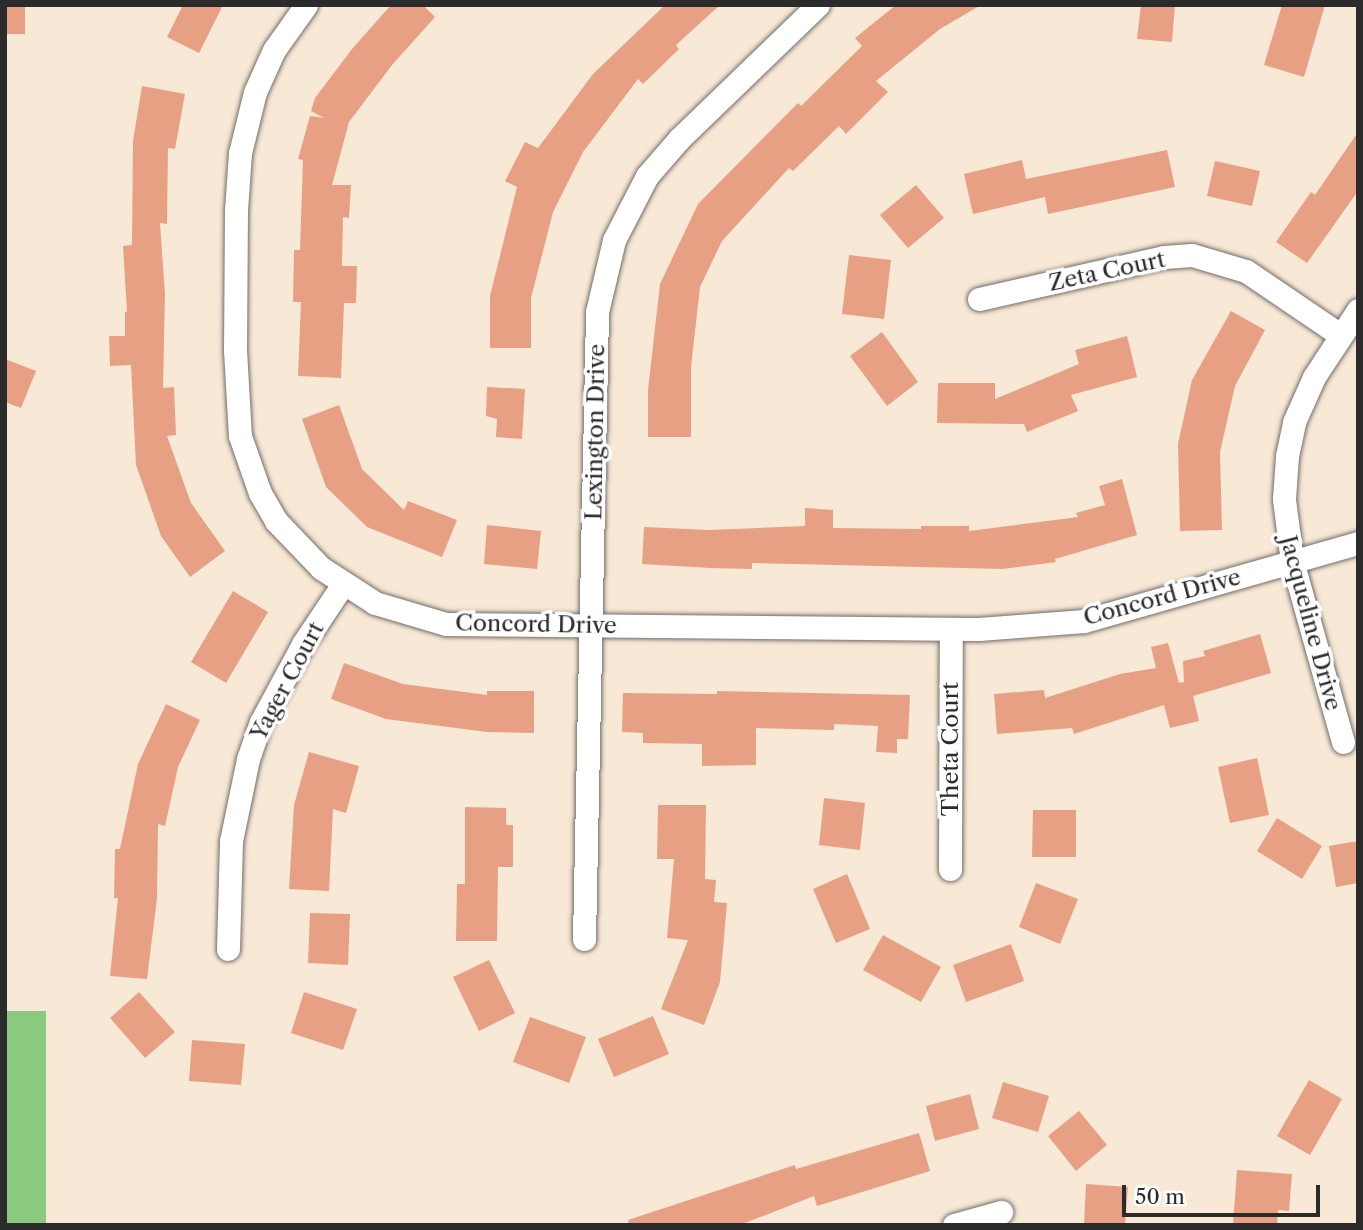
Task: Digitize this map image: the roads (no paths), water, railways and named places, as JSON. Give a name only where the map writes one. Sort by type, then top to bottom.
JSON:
[{"type":"street","name":"Concord Drive","points":[[306,5],[274,50],[255,92],[240,153],[236,209],[234,349],[240,436],[260,493],[276,521],[295,544],[343,584],[397,612],[446,624],[951,629],[1084,621],[1358,543]]},
{"type":"street","name":"Lexington Drive","points":[[584,939],[597,312],[614,240],[647,176],[679,139],[818,5]]},
{"type":"street","name":"Zeta Court","points":[[978,299],[1164,257],[1192,255],[1247,271],[1340,335]]},
{"type":"street","name":"Jacqueline Drive","points":[[1343,743],[1292,561],[1284,499],[1287,456],[1294,422],[1314,377],[1358,310]]},
{"type":"street","name":"Yager Court","points":[[228,949],[231,841],[247,759],[261,722],[303,644],[343,584]]},
{"type":"street","name":"Theta Court","points":[[950,869],[951,629]]},
{"type":"street","points":[[954,1225],[1001,1212]]}]
